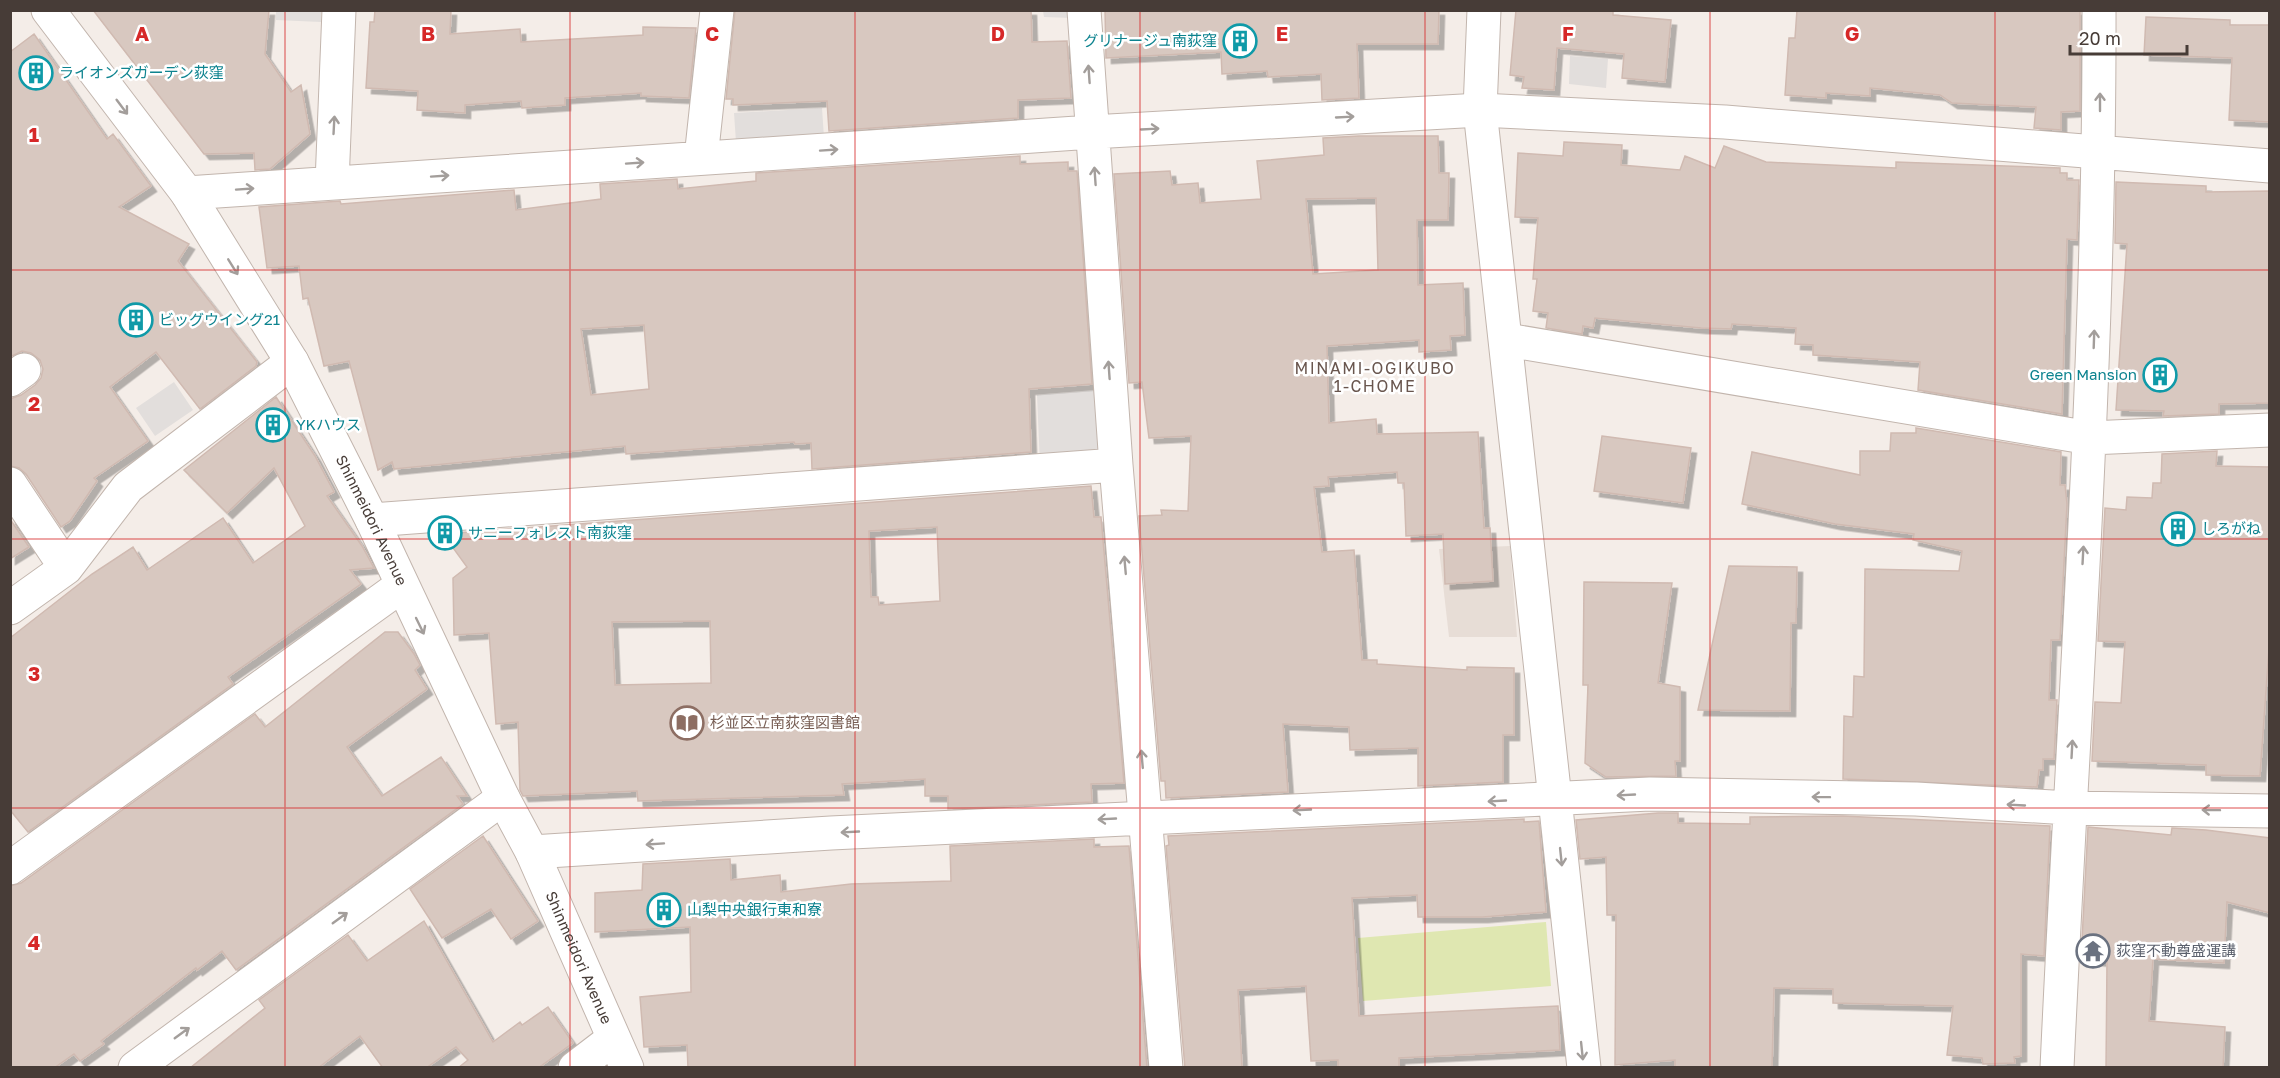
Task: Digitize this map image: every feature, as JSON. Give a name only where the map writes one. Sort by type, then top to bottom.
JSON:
[{"type":"street","name":"Shinmeidori Avenue","points":[[48,10],[187,193],[292,362],[372,520],[401,586],[503,798],[532,852],[620,1054]]},
{"type":"street","points":[[332,183],[339,10]]},
{"type":"street","points":[[701,158],[717,10]]},
{"type":"street","points":[[1084,10],[1116,465],[1147,817],[1166,1068]]},
{"type":"street","points":[[1484,10],[1480,110],[1507,340],[1584,1068]]},
{"type":"street","points":[[2057,1068],[2090,438],[2100,152],[2099,10]]},
{"type":"street","points":[[187,193],[1092,132],[1480,110],[1725,122],[2270,166]]},
{"type":"street","points":[[1507,340],[2090,438],[2270,430]]},
{"type":"street","points":[[10,608],[66,568],[128,487],[292,362]]},
{"type":"street","points":[[372,520],[1116,465]]},
{"type":"street","points":[[10,484],[66,568]]},
{"type":"street","points":[[10,868],[401,586]]},
{"type":"street","points":[[532,852],[1147,817],[1650,794],[1916,799],[2069,808],[2270,811]]},
{"type":"street","points":[[135,1068],[503,798]]},
{"type":"street","points":[[575,1068],[620,1054]]},
{"type":"shaded area","points":[[276,11],[321,11],[321,22],[276,20]]},
{"type":"shaded area","points":[[1043,11],[1072,11],[1072,18],[1044,17]]},
{"type":"shaded area","points":[[1570,56],[1608,59],[1606,88],[1569,84]]},
{"type":"shaded area","points":[[822,108],[824,138],[736,142],[734,113]]},
{"type":"shaded area","points":[[174,382],[193,410],[155,436],[136,408]]},
{"type":"shaded area","points":[[1103,390],[1106,442],[1093,458],[1040,465],[1037,395]]},
{"type":"shaded area","points":[[1510,546],[1517,637],[1449,637],[1439,549]]},
{"type":"green space","points":[[1546,922],[1551,986],[1363,1001],[1358,938]]},
{"type":"building","points":[[93,10],[269,10],[265,54],[291,92],[301,85],[310,134],[270,169],[255,170],[254,153],[204,154]]},
{"type":"building","points":[[375,10],[451,10],[450,34],[520,29],[521,42],[643,35],[643,27],[696,28],[689,98],[641,96],[641,93],[565,98],[565,105],[522,108],[521,101],[465,105],[465,113],[417,110],[418,91],[366,88],[370,22],[374,22]]},
{"type":"building","points":[[735,10],[1031,10],[1032,42],[1067,41],[1071,98],[1018,100],[1018,118],[829,131],[827,101],[733,105],[733,99],[726,99]]},
{"type":"building","points":[[1105,10],[1439,10],[1438,44],[1357,44],[1359,98],[1322,100],[1321,74],[1268,77],[1267,71],[1222,74],[1221,52],[1106,58]]},
{"type":"building","points":[[1516,10],[1613,10],[1613,15],[1671,20],[1665,82],[1622,78],[1624,54],[1557,48],[1554,90],[1522,88],[1524,77],[1510,75]]},
{"type":"building","points":[[1797,10],[2080,10],[2080,111],[2061,112],[2061,130],[2034,128],[2036,107],[1952,103],[1940,95],[1870,88],[1870,96],[1826,93],[1826,98],[1785,95],[1789,38],[1795,38]]},
{"type":"building","points":[[2146,17],[2230,20],[2230,25],[2270,25],[2270,122],[2229,120],[2232,58],[2144,55]]},
{"type":"building","points":[[34,34],[107,139],[113,134],[151,186],[119,207],[189,244],[178,261],[257,362],[256,366],[200,409],[156,352],[110,387],[148,441],[94,478],[97,481],[70,521],[61,527],[26,474],[19,468],[10,466],[10,399],[21,395],[35,385],[41,378],[43,369],[40,360],[31,353],[22,351],[10,357],[10,52]]},
{"type":"building","points":[[1438,136],[1439,173],[1449,173],[1448,220],[1417,220],[1418,285],[1463,283],[1465,335],[1450,336],[1451,350],[1419,352],[1419,340],[1327,346],[1329,423],[1376,419],[1377,434],[1478,432],[1484,528],[1490,528],[1493,581],[1445,584],[1443,534],[1406,536],[1404,483],[1398,483],[1397,472],[1328,477],[1329,486],[1314,487],[1322,552],[1354,550],[1362,660],[1377,660],[1377,664],[1467,670],[1467,667],[1514,668],[1514,735],[1503,735],[1503,782],[1418,786],[1418,748],[1350,750],[1349,727],[1283,724],[1288,792],[1166,798],[1165,781],[1161,781],[1139,516],[1162,515],[1161,510],[1188,511],[1191,436],[1149,438],[1142,382],[1129,383],[1114,174],[1170,171],[1172,185],[1198,183],[1200,203],[1261,199],[1257,161],[1324,155],[1323,138]],"holes":[[[1376,198],[1378,270],[1313,274],[1306,199]]]},
{"type":"building","points":[[1564,142],[1622,145],[1621,165],[1680,170],[1685,156],[1715,168],[1724,146],[1766,162],[1896,168],[1896,162],[2060,168],[2060,173],[2067,173],[2067,180],[2079,180],[2077,240],[2067,239],[2062,414],[1918,390],[1920,362],[1813,355],[1813,345],[1795,344],[1796,328],[1732,324],[1731,329],[1701,328],[1595,318],[1593,328],[1583,326],[1582,334],[1546,328],[1548,313],[1533,311],[1537,279],[1533,279],[1538,218],[1515,217],[1518,153],[1563,156]]},
{"type":"building","points":[[1020,156],[1020,164],[1068,162],[1068,171],[1077,171],[1092,384],[1029,389],[1031,452],[812,469],[811,443],[795,444],[794,442],[626,454],[625,446],[394,469],[392,462],[378,470],[349,361],[324,366],[308,298],[303,299],[299,266],[267,268],[259,207],[340,201],[341,204],[514,190],[516,210],[601,199],[600,184],[677,179],[678,189],[756,181],[756,173]],"holes":[[[644,325],[649,389],[591,395],[581,329]]]},
{"type":"building","points":[[2116,182],[2206,186],[2206,192],[2270,191],[2270,403],[2219,404],[2219,414],[2163,416],[2164,411],[2116,410],[2127,244],[2115,243]]},
{"type":"building","points":[[276,397],[315,456],[334,492],[327,496],[362,546],[374,568],[350,570],[361,584],[228,677],[233,684],[28,832],[10,810],[10,638],[92,574],[133,547],[147,570],[223,518],[253,563],[305,526],[274,468],[227,513],[184,470]]},
{"type":"building","points":[[1916,428],[2061,452],[2060,485],[2065,485],[2067,504],[2060,640],[2051,640],[2049,700],[2057,700],[2054,759],[2043,759],[2043,770],[2039,770],[2037,787],[1843,779],[1844,716],[1853,717],[1854,676],[1864,677],[1865,569],[1959,571],[1962,551],[1913,540],[1914,534],[1835,524],[1742,504],[1752,452],[1860,475],[1860,451],[1890,451],[1891,433],[1916,433]]},
{"type":"building","points":[[1602,436],[1691,448],[1683,503],[1594,491]]},
{"type":"building","points":[[2217,451],[2216,466],[2270,467],[2270,634],[2260,776],[2206,775],[2206,765],[2092,761],[2095,702],[2121,703],[2125,642],[2098,641],[2105,508],[2126,510],[2127,497],[2152,498],[2153,483],[2161,483],[2162,454]]},
{"type":"building","points":[[1091,486],[1094,517],[1101,517],[1124,783],[1091,784],[1092,802],[948,809],[948,796],[925,796],[925,779],[842,784],[844,795],[638,801],[637,791],[523,796],[520,790],[518,722],[496,724],[489,633],[454,635],[453,578],[467,567],[443,534]],"holes":[[[937,527],[940,601],[879,605],[878,597],[871,597],[869,531]],[[710,621],[711,683],[615,685],[612,622]]]},
{"type":"building","points":[[10,519],[29,547],[10,559]]},
{"type":"building","points":[[1729,566],[1797,567],[1796,623],[1791,623],[1790,711],[1698,710]]},
{"type":"building","points":[[1584,582],[1672,583],[1658,683],[1680,687],[1680,761],[1675,761],[1676,776],[1606,777],[1585,763],[1588,685],[1583,685]]},
{"type":"building","points":[[385,632],[398,632],[420,665],[415,670],[427,689],[347,747],[382,796],[441,757],[467,796],[457,796],[463,804],[236,970],[222,951],[197,970],[196,968],[101,1041],[104,1044],[80,1061],[74,1054],[54,1068],[10,1068],[10,886],[21,883],[255,714],[265,727]]},
{"type":"building","points":[[1678,813],[1678,823],[1750,824],[1750,817],[1843,816],[2050,826],[2044,956],[2021,954],[2021,1056],[2014,1057],[2015,1063],[1983,1064],[1982,1058],[1947,1055],[1953,1006],[1833,1003],[1833,989],[1774,988],[1772,1068],[1675,1068],[1675,1060],[1615,1065],[1616,915],[1607,915],[1606,857],[1580,859],[1576,820]]},
{"type":"building","points":[[1524,819],[1524,822],[1539,821],[1546,912],[1483,917],[1418,917],[1417,895],[1352,898],[1359,1016],[1558,1006],[1560,1050],[1399,1058],[1399,1068],[1338,1068],[1338,1060],[1311,1061],[1306,986],[1238,990],[1242,1068],[1185,1068],[1166,846],[1169,845],[1168,836]]},
{"type":"building","points":[[2088,827],[2171,835],[2172,828],[2206,830],[2270,838],[2270,913],[2227,902],[2224,963],[2153,959],[2149,1021],[2225,1027],[2223,1068],[2106,1068],[2107,961],[2081,959]]},
{"type":"building","points":[[483,836],[538,921],[511,939],[491,909],[442,938],[410,889]]},
{"type":"building","points":[[1094,839],[1094,847],[1129,846],[1147,1068],[688,1068],[687,1045],[644,1047],[640,997],[691,992],[690,927],[595,932],[595,893],[642,890],[643,864],[730,859],[731,880],[780,875],[781,892],[851,884],[951,881],[950,846]]},
{"type":"building","points":[[424,921],[493,1042],[520,1022],[522,1025],[548,1007],[573,1043],[538,1068],[458,1068],[468,1060],[456,1047],[426,1068],[383,1068],[360,1036],[318,1068],[190,1068],[265,1008],[259,1000],[348,935],[367,961]]},
{"type":"place","name":"グリナージュ南荻窪","points":[[1240,41]]},
{"type":"place","name":"ライオンズガーデン荻窪","points":[[36,73]]},
{"type":"place","name":"ビッグウイング21","points":[[136,320]]},
{"type":"place","name":"Green Mansion","points":[[2160,375]]},
{"type":"place","name":"YKハウス","points":[[273,425]]},
{"type":"place","name":"しろがね","points":[[2178,529]]},
{"type":"place","name":"サニーフォレスト南荻窪","points":[[445,533]]},
{"type":"place","name":"杉並区立南荻窪図書館","points":[[687,723]]},
{"type":"place","name":"山梨中央銀行東和寮","points":[[664,910]]},
{"type":"place","name":"荻窪不動尊盛運講","points":[[2093,951]]},
{"type":"district","name":"MINAMI-OGIKUBO 1-CHOME","points":[[1375,377]]}]
